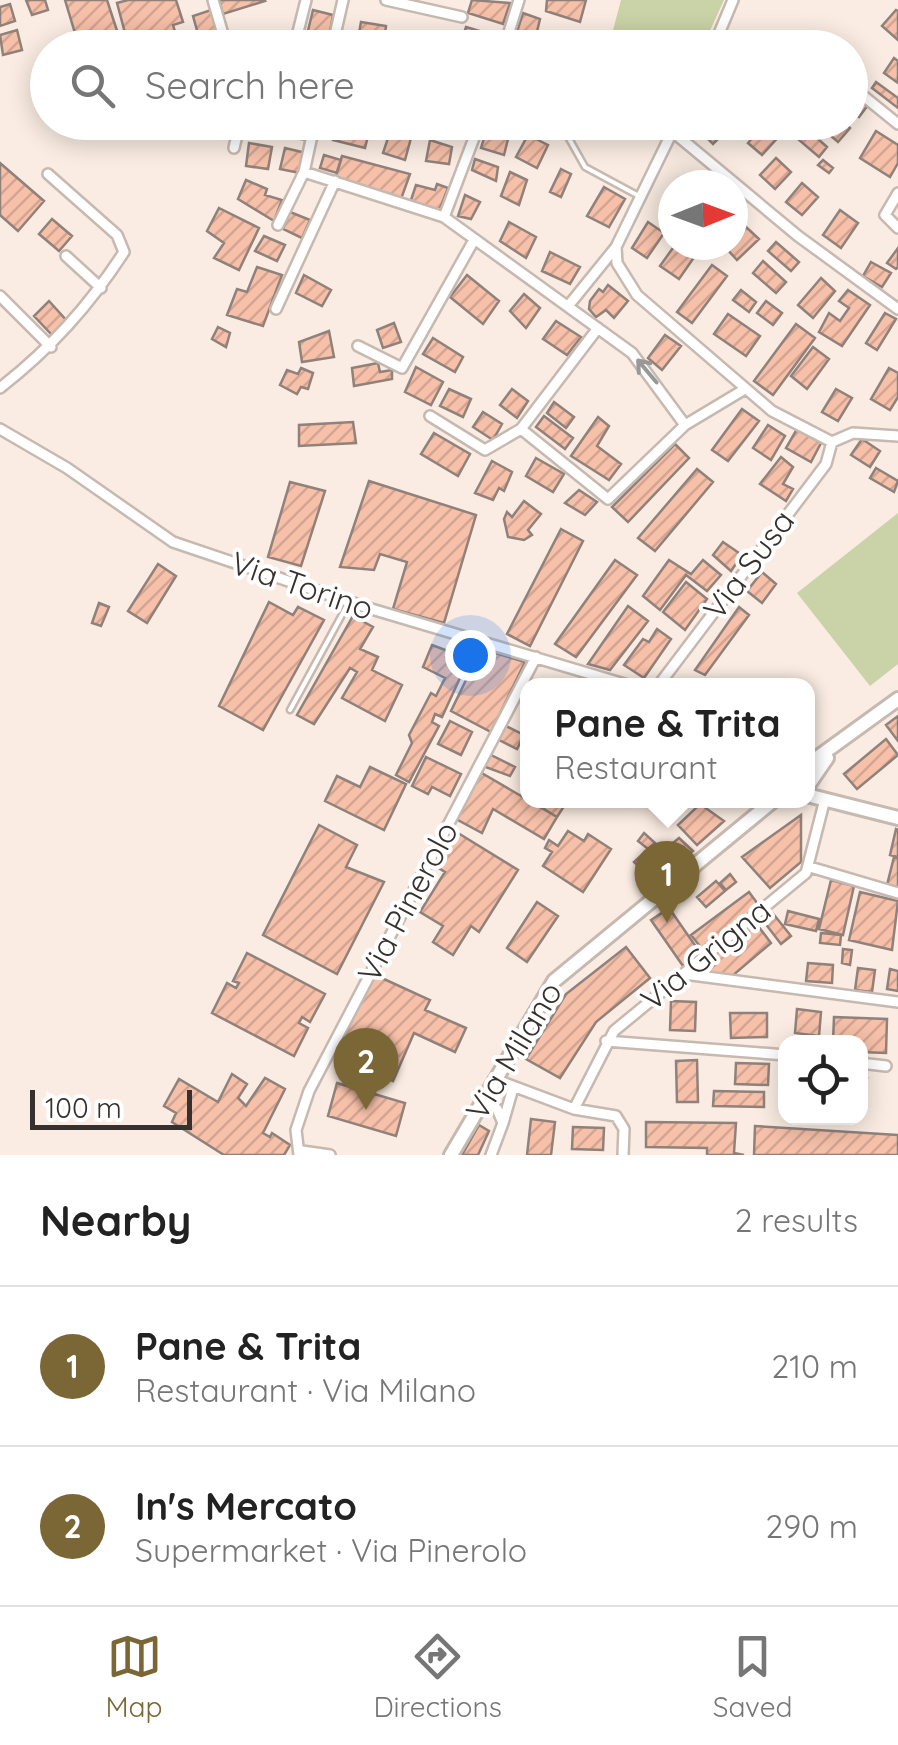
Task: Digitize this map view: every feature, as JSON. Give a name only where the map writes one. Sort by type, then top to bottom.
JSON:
[{"type":"main road","points":[[815,772],[838,746],[898,699]]},
{"type":"main road","points":[[815,788],[825,799],[898,818]]},
{"type":"main road","name":"Via Milano","points":[[451,1155],[527,1020],[562,973],[763,808]]},
{"type":"street","points":[[213,0],[222,30]]},
{"type":"street","points":[[298,30],[306,0]]},
{"type":"street","points":[[336,30],[343,0]]},
{"type":"street","points":[[386,0],[462,17]]},
{"type":"street","points":[[510,30],[519,0]]},
{"type":"street","points":[[720,30],[733,0]]},
{"type":"street","points":[[868,100],[898,124]]},
{"type":"street","points":[[234,148],[236,140]]},
{"type":"street","points":[[278,226],[304,172],[311,140]]},
{"type":"street","points":[[444,217],[473,140]]},
{"type":"street","points":[[569,305],[616,247],[669,140]]},
{"type":"street","points":[[690,140],[798,236],[898,309]]},
{"type":"street","points":[[304,172],[444,217],[632,353],[686,425]]},
{"type":"street","points":[[0,388],[51,347],[101,288],[124,252],[118,236],[48,174]]},
{"type":"street","points":[[276,310],[335,181]]},
{"type":"street","points":[[898,194],[886,215],[898,228]]},
{"type":"street","points":[[358,346],[402,368],[474,240]]},
{"type":"street","points":[[616,247],[617,264],[638,295],[772,410],[832,442],[853,433],[898,436]]},
{"type":"street","points":[[66,256],[101,288]]},
{"type":"street","points":[[0,296],[51,347]]},
{"type":"street","points":[[430,416],[485,450],[521,429],[598,328]]},
{"type":"street","points":[[521,429],[608,500],[686,425],[745,389]]},
{"type":"street","name":"Via Torino","points":[[0,430],[67,468],[173,542],[348,602],[604,678]]},
{"type":"street","name":"Via Susa","points":[[664,678],[826,464],[832,442]]},
{"type":"street","name":"Via Pinerolo","points":[[525,678],[536,657]]},
{"type":"street","name":"Via Pinerolo","points":[[330,1155],[300,1153],[296,1130],[309,1091],[520,688]]},
{"type":"street","points":[[825,799],[810,868],[898,893]]},
{"type":"street","name":"Via Grigna","points":[[574,1109],[606,1042],[810,868]]},
{"type":"street","points":[[684,974],[898,1002]]},
{"type":"street","points":[[606,1042],[778,1054]]},
{"type":"street","points":[[868,1064],[886,1066]]},
{"type":"street","points":[[494,1079],[574,1109],[616,1116],[624,1129],[623,1155]]},
{"type":"street","points":[[491,1155],[514,1088]]},
{"type":"street","points":[[484,1099],[494,1106],[503,1123]]},
{"type":"lane","points":[[569,140],[585,168],[641,197]]},
{"type":"lane","points":[[290,710],[348,602]]},
{"type":"green space","points":[[621,0],[724,0],[710,30],[613,30]]},
{"type":"green space","points":[[898,513],[898,664],[870,686],[797,593]]},
{"type":"building","points":[[26,0],[45,0],[48,10],[32,15]]},
{"type":"building","points":[[65,0],[107,0],[117,30],[74,30]]},
{"type":"building","points":[[176,0],[183,22],[173,25],[175,30],[124,30],[117,3]]},
{"type":"building","points":[[219,0],[264,0],[265,1],[223,14]]},
{"type":"building","points":[[472,0],[510,3],[503,24],[468,13]]},
{"type":"building","points":[[547,0],[586,0],[580,22],[546,11]]},
{"type":"building","points":[[10,4],[15,21],[0,26],[0,7]]},
{"type":"building","points":[[211,10],[217,30],[197,30],[193,16]]},
{"type":"building","points":[[313,10],[333,15],[330,30],[308,30]]},
{"type":"building","points":[[898,11],[898,40],[882,26]]},
{"type":"building","points":[[523,13],[540,19],[537,30],[518,30]]},
{"type":"building","points":[[361,22],[386,26],[385,30],[360,30]]},
{"type":"building","points":[[17,30],[22,50],[3,55],[0,35]]},
{"type":"building","points":[[894,58],[898,61],[898,83],[884,73]]},
{"type":"building","points":[[876,82],[898,98],[898,108],[872,88]]},
{"type":"building","points":[[876,131],[898,145],[898,163],[890,177],[860,158]]},
{"type":"building","points":[[333,140],[367,140],[365,148]]},
{"type":"building","points":[[387,140],[410,140],[405,160],[383,153]]},
{"type":"building","points":[[430,140],[452,147],[449,164],[426,161]]},
{"type":"building","points":[[484,140],[508,140],[504,155],[481,148]]},
{"type":"building","points":[[525,140],[548,145],[537,168],[516,157]]},
{"type":"building","points":[[751,140],[776,140],[762,155],[748,143]]},
{"type":"building","points":[[799,140],[819,140],[827,147],[819,157]]},
{"type":"building","points":[[249,143],[272,147],[268,169],[246,166]]},
{"type":"building","points":[[285,148],[306,153],[300,173],[280,169]]},
{"type":"building","points":[[324,155],[341,160],[337,173],[320,168]]},
{"type":"building","points":[[342,156],[410,174],[401,199],[335,178]]},
{"type":"building","points":[[776,158],[791,172],[775,189],[760,175]]},
{"type":"building","points":[[475,159],[498,167],[496,181],[472,170]]},
{"type":"building","points":[[823,160],[833,168],[829,173],[818,165]]},
{"type":"building","points":[[0,163],[44,201],[18,231],[0,215]]},
{"type":"building","points":[[561,169],[571,174],[561,197],[550,192]]},
{"type":"building","points":[[510,172],[527,180],[519,205],[501,196]]},
{"type":"building","points":[[246,180],[267,189],[265,195],[282,200],[274,221],[238,199]]},
{"type":"building","points":[[802,183],[818,197],[802,215],[786,202]]},
{"type":"building","points":[[437,184],[448,188],[439,211],[410,203],[416,185],[435,190]]},
{"type":"building","points":[[604,187],[625,199],[609,227],[587,216]]},
{"type":"building","points":[[465,195],[480,202],[471,219],[458,216]]},
{"type":"building","points":[[219,208],[259,228],[239,270],[214,258],[224,243],[207,231]]},
{"type":"building","points":[[840,210],[858,223],[841,248],[823,235]]},
{"type":"building","points":[[290,212],[310,220],[302,238],[283,229]]},
{"type":"building","points":[[52,219],[72,236],[59,251],[39,234]]},
{"type":"building","points":[[509,222],[536,237],[526,258],[500,241]]},
{"type":"building","points":[[648,222],[658,229],[658,242],[647,258],[632,248]]},
{"type":"building","points":[[748,229],[759,239],[748,250]]},
{"type":"building","points":[[264,236],[285,245],[277,261],[255,251]]},
{"type":"building","points":[[776,242],[799,262],[791,271],[768,251]]},
{"type":"building","points":[[898,248],[898,267],[896,269],[887,263]]},
{"type":"building","points":[[550,252],[580,267],[570,284],[542,271]]},
{"type":"building","points":[[664,260],[692,260],[679,279],[660,266]]},
{"type":"building","points":[[763,261],[786,282],[776,293],[753,273]]},
{"type":"building","points":[[871,262],[891,273],[882,287],[863,276]]},
{"type":"building","points":[[712,265],[727,276],[692,323],[677,312]]},
{"type":"building","points":[[257,267],[282,275],[263,326],[227,315],[237,289],[247,292]]},
{"type":"building","points":[[304,275],[331,290],[322,306],[296,293]]},
{"type":"building","points":[[467,275],[499,301],[483,324],[450,297]]},
{"type":"building","points":[[821,278],[835,291],[813,318],[798,305]]},
{"type":"building","points":[[608,285],[628,301],[614,318],[606,310],[596,317],[589,309],[590,301]]},
{"type":"building","points":[[741,290],[756,302],[749,312],[733,300]]},
{"type":"building","points":[[848,290],[870,305],[842,346],[819,332],[829,313],[840,321],[849,308],[839,301]]},
{"type":"building","points":[[524,294],[540,308],[526,328],[510,311]]},
{"type":"building","points":[[49,301],[67,321],[52,335],[34,316]]},
{"type":"building","points":[[766,301],[782,313],[773,325],[757,313]]},
{"type":"building","points":[[885,313],[896,319],[877,350],[866,343]]},
{"type":"building","points":[[728,314],[760,336],[746,356],[714,334]]},
{"type":"building","points":[[556,321],[581,337],[567,355],[543,339]]},
{"type":"building","points":[[394,323],[401,342],[383,348],[377,330]]},
{"type":"building","points":[[796,324],[815,338],[773,395],[754,381]]},
{"type":"building","points":[[218,327],[230,333],[226,347],[212,339]]},
{"type":"building","points":[[329,331],[334,357],[302,362],[299,342]]},
{"type":"building","points":[[665,335],[681,346],[662,370],[648,358]]},
{"type":"building","points":[[433,338],[463,357],[455,372],[423,354]]},
{"type":"building","points":[[813,347],[829,359],[807,389],[791,376]]},
{"type":"building","points":[[378,363],[380,372],[392,370],[392,379],[354,386],[352,368]]},
{"type":"building","points":[[416,367],[443,382],[431,405],[405,392]]},
{"type":"building","points":[[301,368],[313,373],[308,389],[301,387],[297,394],[280,385],[287,370],[298,374]]},
{"type":"building","points":[[889,368],[898,373],[898,397],[890,410],[871,399]]},
{"type":"building","points":[[449,389],[471,399],[463,417],[440,406]]},
{"type":"building","points":[[512,389],[528,401],[517,418],[500,405]]},
{"type":"building","points":[[836,389],[852,398],[838,421],[822,412]]},
{"type":"building","points":[[554,402],[574,417],[566,428],[547,413]]},
{"type":"building","points":[[742,409],[759,421],[728,461],[712,450]]},
{"type":"building","points":[[483,412],[502,424],[493,440],[473,427]]},
{"type":"building","points":[[544,416],[573,438],[565,449],[536,427]]},
{"type":"building","points":[[598,417],[609,426],[597,446],[621,464],[609,480],[571,456]]},
{"type":"building","points":[[353,422],[356,443],[299,446],[299,425]]},
{"type":"building","points":[[768,425],[785,436],[771,460],[753,448]]},
{"type":"building","points":[[797,429],[821,443],[811,462],[786,448]]},
{"type":"building","points":[[434,433],[470,454],[458,476],[421,454]]},
{"type":"building","points":[[862,439],[880,451],[870,467],[851,455]]},
{"type":"building","points":[[675,444],[689,458],[628,522],[612,507]]},
{"type":"building","points":[[781,457],[793,467],[783,484],[793,489],[786,501],[760,484]]},
{"type":"building","points":[[536,458],[564,474],[553,492],[526,476]]},
{"type":"building","points":[[492,461],[512,472],[504,491],[499,488],[493,500],[475,493]]},
{"type":"building","points":[[876,468],[898,481],[894,492],[870,478]]},
{"type":"building","points":[[697,469],[713,482],[655,551],[638,538]]},
{"type":"building","points":[[369,481],[476,515],[444,623],[393,609],[407,562],[380,554],[374,570],[340,567]]},
{"type":"building","points":[[290,482],[325,491],[301,566],[268,557]]},
{"type":"building","points":[[579,490],[597,502],[585,515],[565,503]]},
{"type":"building","points":[[524,501],[541,514],[528,530],[532,535],[524,540],[508,537],[504,519],[507,512],[512,517]]},
{"type":"building","points":[[561,529],[583,541],[530,646],[507,634]]},
{"type":"building","points":[[723,542],[742,555],[731,571],[713,555]]},
{"type":"building","points":[[615,560],[637,575],[576,657],[555,644]]},
{"type":"building","points":[[669,560],[691,574],[703,560],[721,575],[707,591],[686,575],[660,610],[643,596]]},
{"type":"building","points":[[158,564],[176,576],[147,623],[128,611]]},
{"type":"building","points":[[762,572],[776,584],[762,603],[747,591]]},
{"type":"building","points":[[686,582],[707,599],[685,630],[663,612]]},
{"type":"building","points":[[269,602],[293,615],[298,607],[324,620],[263,730],[219,706]]},
{"type":"building","points":[[99,603],[109,607],[101,626],[92,623]]},
{"type":"building","points":[[628,606],[648,621],[610,670],[588,664]]},
{"type":"building","points":[[739,607],[749,615],[705,675],[695,670]]},
{"type":"building","points":[[353,616],[373,627],[360,649],[378,657],[372,670],[402,685],[385,721],[342,698],[357,672],[350,668],[314,724],[297,715]]},
{"type":"building","points":[[657,629],[671,639],[644,678],[624,665],[643,639],[649,642]]},
{"type":"building","points":[[432,645],[448,651],[446,657],[465,667],[442,717],[435,714],[432,722],[439,726],[409,782],[396,775],[412,743],[409,735],[431,693],[436,696],[445,678],[423,667]]},
{"type":"building","points":[[481,649],[525,662],[491,732],[451,711]]},
{"type":"building","points":[[898,716],[898,741],[886,725]]},
{"type":"building","points":[[450,721],[472,732],[461,755],[438,744]]},
{"type":"building","points":[[504,725],[520,733],[517,749],[497,739]]},
{"type":"building","points":[[886,739],[898,755],[857,789],[844,774]]},
{"type":"building","points":[[489,754],[515,767],[510,776],[483,766]]},
{"type":"building","points":[[426,757],[461,774],[450,796],[432,787],[428,794],[412,786]]},
{"type":"building","points":[[370,767],[406,784],[384,830],[325,801],[337,776],[360,787]]},
{"type":"building","points":[[480,772],[520,795],[520,808],[542,808],[557,817],[544,839],[493,809],[482,833],[456,819]]},
{"type":"building","points":[[545,808],[563,808],[557,817]]},
{"type":"building","points":[[696,808],[706,808],[724,821],[697,845],[678,825]]},
{"type":"building","points":[[801,815],[801,862],[770,888],[742,857]]},
{"type":"building","points":[[319,825],[357,845],[346,867],[384,882],[337,974],[263,935]]},
{"type":"building","points":[[898,830],[898,857],[890,855]]},
{"type":"building","points":[[568,831],[584,841],[588,834],[611,849],[583,892],[543,866],[552,852],[545,848],[549,840],[558,846]]},
{"type":"building","points":[[458,833],[518,870],[479,932],[471,926],[453,955],[433,942],[443,926],[420,912],[445,872],[437,867]]},
{"type":"building","points":[[644,833],[655,843],[648,849],[638,841]]},
{"type":"building","points":[[679,838],[693,851],[655,882],[634,862],[645,852],[653,860]]},
{"type":"building","points":[[894,857],[898,858],[898,887],[887,885]]},
{"type":"building","points":[[730,874],[736,882],[726,890],[720,883]]},
{"type":"building","points":[[831,880],[854,886],[843,935],[819,929]]},
{"type":"building","points":[[716,881],[725,891],[706,907],[697,897]]},
{"type":"building","points":[[749,892],[760,907],[703,950],[691,935]]},
{"type":"building","points":[[860,892],[898,901],[892,950],[849,940]]},
{"type":"building","points":[[537,902],[558,916],[527,962],[507,948]]},
{"type":"building","points":[[669,908],[701,954],[683,966],[651,920]]},
{"type":"building","points":[[771,911],[791,936],[781,944],[761,918]]},
{"type":"building","points":[[788,911],[819,919],[816,931],[785,924]]},
{"type":"building","points":[[755,922],[771,943],[731,977],[697,970]]},
{"type":"building","points":[[821,933],[841,935],[840,945],[820,943]]},
{"type":"building","points":[[626,947],[650,978],[596,1022],[560,1078],[526,1059],[566,994]]},
{"type":"building","points":[[843,949],[852,950],[850,965],[842,963]]},
{"type":"building","points":[[247,953],[325,994],[310,1022],[302,1017],[299,1023],[308,1028],[294,1056],[212,1013],[227,983],[236,988],[239,983],[233,981]]},
{"type":"building","points":[[808,963],[833,965],[832,983],[806,981]]},
{"type":"building","points":[[858,968],[875,970],[872,992],[855,990]]},
{"type":"building","points":[[890,969],[898,971],[898,991],[887,989]]},
{"type":"building","points":[[373,974],[430,1000],[425,1010],[466,1028],[455,1052],[414,1033],[393,1081],[362,1067],[368,1054],[342,1042]]},
{"type":"building","points":[[671,1001],[696,1002],[695,1031],[670,1030]]},
{"type":"building","points":[[797,1009],[821,1012],[819,1035],[795,1033]]},
{"type":"building","points":[[730,1013],[767,1013],[767,1037],[731,1038]]},
{"type":"building","points":[[834,1017],[887,1019],[886,1053],[868,1052],[868,1035],[833,1035]]},
{"type":"building","points":[[697,1060],[698,1102],[677,1102],[676,1061]]},
{"type":"building","points":[[736,1063],[769,1064],[768,1085],[735,1084]]},
{"type":"building","points":[[232,1074],[247,1084],[238,1098],[246,1106],[265,1078],[285,1089],[263,1133],[270,1137],[272,1133],[290,1145],[284,1155],[224,1155],[172,1122],[176,1113],[164,1106],[179,1079],[218,1102]]},
{"type":"building","points":[[337,1083],[405,1103],[396,1136],[328,1116]]},
{"type":"building","points":[[714,1091],[764,1092],[764,1107],[713,1106]]},
{"type":"building","points":[[531,1119],[555,1122],[551,1155],[527,1155]]},
{"type":"building","points":[[646,1122],[736,1123],[734,1153],[744,1155],[707,1155],[707,1148],[646,1147]]},
{"type":"building","points":[[479,1125],[489,1131],[478,1155],[462,1155]]},
{"type":"building","points":[[755,1126],[898,1135],[898,1155],[754,1155]]},
{"type":"building","points":[[573,1127],[604,1128],[603,1150],[572,1149]]},
{"type":"place","name":"Pane & Trita","points":[[667,923]]},
{"type":"place","name":"In's Mercato","points":[[366,1110]]}]
